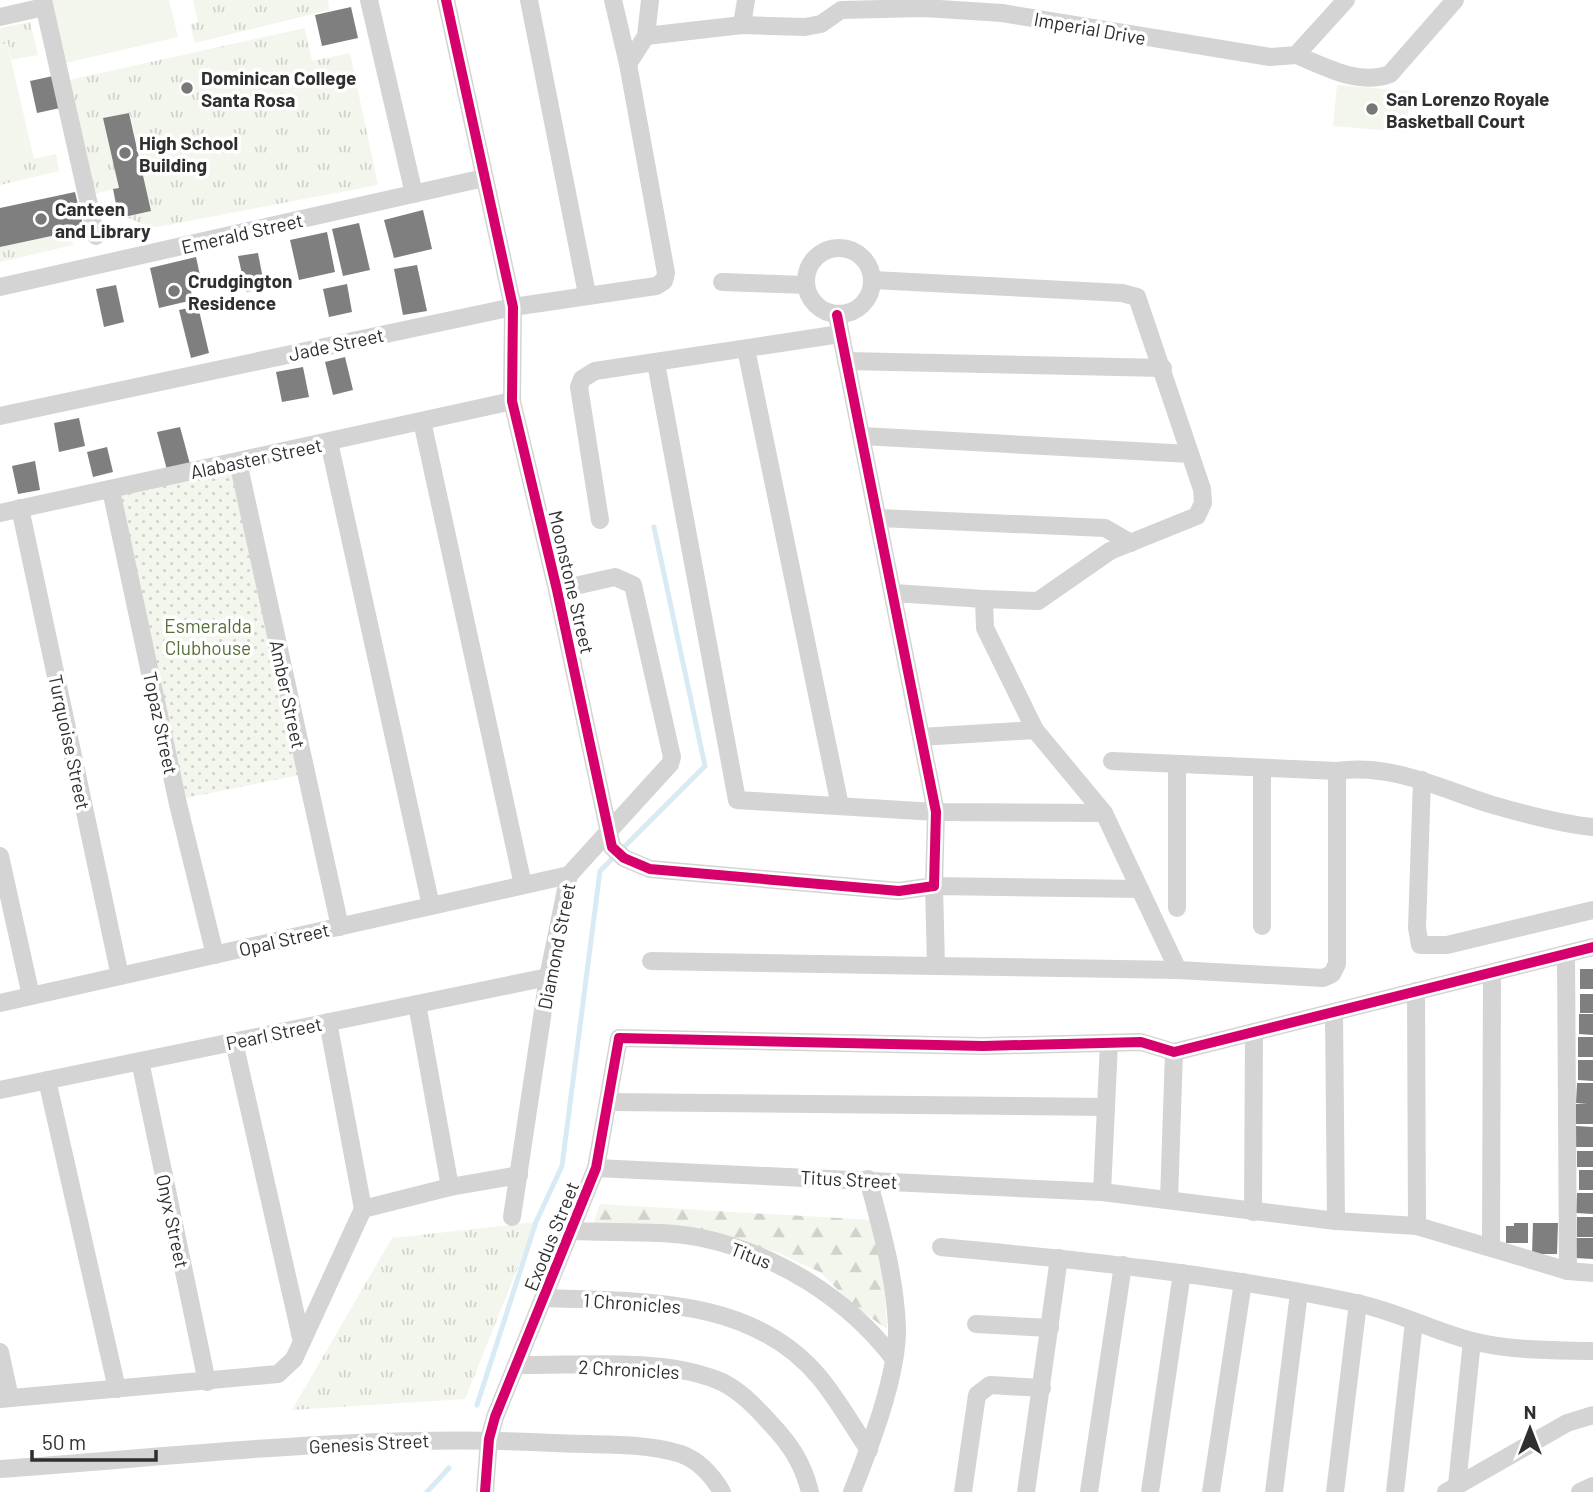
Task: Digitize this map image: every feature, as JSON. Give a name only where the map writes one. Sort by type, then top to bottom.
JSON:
[{"type":"street","points":[[369,0],[414,194]]},
{"type":"street","name":"Moonstone Street","points":[[446,0],[513,307],[512,401],[557,590],[612,848],[624,858],[650,869],[899,891],[934,886],[1140,889]]},
{"type":"street","points":[[529,0],[587,294]]},
{"type":"street","points":[[613,0],[628,64]]},
{"type":"street","points":[[628,64],[646,36],[650,0]]},
{"type":"street","points":[[742,25],[746,0]]},
{"type":"street","points":[[1346,0],[1296,55],[1351,77],[1376,79],[1390,74],[1455,0]]},
{"type":"street","points":[[0,17],[43,4],[96,236]]},
{"type":"street","name":"Imperial Drive","points":[[646,36],[742,25],[805,27],[821,23],[841,5],[1002,13],[1242,55],[1296,55]]},
{"type":"street","name":"Jade Street","points":[[0,416],[513,307],[587,294],[656,286],[664,281],[666,272],[628,64]]},
{"type":"street","name":"Emerald Street","points":[[0,287],[484,178]]},
{"type":"street","points":[[845,249],[859,254],[869,265],[873,280],[869,298],[855,311],[837,314],[822,310],[811,299],[806,285],[808,270],[817,257],[830,250],[845,249]]},
{"type":"street","points":[[873,280],[1138,296],[1202,489],[1203,503],[1197,516],[1110,551],[1038,601],[894,593]]},
{"type":"street","points":[[722,282],[806,285]]},
{"type":"street","points":[[837,314],[936,812],[936,966]]},
{"type":"street","points":[[600,520],[579,387],[582,379],[595,370],[840,334]]},
{"type":"street","points":[[746,349],[840,806]]},
{"type":"street","points":[[846,361],[1163,368]]},
{"type":"street","points":[[656,363],[737,800],[936,812],[1104,813]]},
{"type":"street","name":"Alabaster Street","points":[[0,513],[512,401]]},
{"type":"street","points":[[422,421],[523,885]]},
{"type":"street","points":[[862,436],[1190,453]]},
{"type":"street","points":[[329,442],[431,906]]},
{"type":"street","name":"Amber Street","points":[[238,462],[340,927]]},
{"type":"street","name":"Topaz Street","points":[[111,490],[178,804],[215,955]]},
{"type":"street","name":"Turquoise Street","points":[[20,508],[120,976]]},
{"type":"street","points":[[879,518],[1105,528],[1131,543]]},
{"type":"street","name":"Diamond Street","points":[[512,1217],[548,977],[569,875],[670,764],[671,747],[633,585],[615,578],[557,590]]},
{"type":"street","points":[[984,599],[985,628],[1035,730],[1104,813],[1178,970]]},
{"type":"street","points":[[921,737],[1035,730]]},
{"type":"street","points":[[1112,761],[1337,771],[1364,767],[1422,780],[1495,805],[1593,827]]},
{"type":"street","points":[[1177,764],[1177,908]]},
{"type":"street","points":[[1262,768],[1262,926]]},
{"type":"street","points":[[651,961],[1178,970],[1323,978],[1332,974],[1337,964],[1337,771]]},
{"type":"street","points":[[1422,780],[1417,928],[1420,945],[1447,945],[1593,911]]},
{"type":"street","points":[[0,856],[31,996]]},
{"type":"street","name":"Opal Street","points":[[0,1003],[569,875]]},
{"type":"street","points":[[1102,1192],[1109,1044],[1141,1042],[1174,1052],[1593,947]]},
{"type":"street","points":[[1566,954],[1568,1271]]},
{"type":"street","points":[[1491,1246],[1492,972]]},
{"type":"street","name":"Pearl Street","points":[[0,1090],[548,977]]},
{"type":"street","points":[[1416,991],[1417,1226]]},
{"type":"street","points":[[418,1004],[450,1187]]},
{"type":"street","points":[[1334,1012],[1336,1222]]},
{"type":"street","points":[[0,1352],[5,1399],[207,1382],[278,1374],[288,1368],[363,1209],[328,1022]]},
{"type":"street","points":[[1253,1212],[1254,1032]]},
{"type":"street","name":"Exodus Street","points":[[485,1492],[489,1439],[516,1364],[573,1231],[596,1168],[619,1038],[983,1046],[1109,1044]]},
{"type":"street","points":[[234,1042],[302,1342]]},
{"type":"street","points":[[1169,1200],[1174,1052]]},
{"type":"street","name":"Onyx Street","points":[[140,1061],[207,1382]]},
{"type":"street","points":[[47,1080],[117,1389]]},
{"type":"street","points":[[609,1102],[1106,1107]]},
{"type":"street","name":"Titus Street","points":[[596,1168],[1102,1192],[1336,1222],[1417,1226],[1568,1271],[1593,1273]]},
{"type":"street","points":[[363,1209],[450,1187],[519,1175]]},
{"type":"street","points":[[852,1492],[869,1450],[894,1359],[897,1329],[892,1271],[868,1179]]},
{"type":"street","name":"Titus","points":[[573,1231],[700,1237],[743,1249],[790,1271],[846,1307],[875,1334],[894,1359]]},
{"type":"street","points":[[942,1247],[1122,1265],[1243,1282],[1358,1303],[1472,1340],[1520,1350],[1593,1351]]},
{"type":"street","points":[[1026,1492],[1059,1258]]},
{"type":"street","points":[[1089,1492],[1122,1265]]},
{"type":"street","points":[[1150,1492],[1182,1273]]},
{"type":"street","points":[[1210,1492],[1243,1282]]},
{"type":"street","points":[[1274,1492],[1299,1293]]},
{"type":"street","name":"1 Chronicles","points":[[545,1298],[671,1303],[723,1315],[750,1325],[778,1341],[820,1378],[869,1450]]},
{"type":"street","points":[[1335,1492],[1358,1303]]},
{"type":"street","points":[[1395,1492],[1414,1322]]},
{"type":"street","points":[[976,1324],[1050,1328]]},
{"type":"street","points":[[1451,1488],[1472,1340]]},
{"type":"street","name":"2 Chronicles","points":[[516,1364],[671,1367],[720,1381],[784,1437],[803,1466],[810,1492]]},
{"type":"street","points":[[963,1492],[977,1395],[990,1385],[1042,1388]]},
{"type":"street","points":[[1451,1488],[1567,1423],[1593,1415]]},
{"type":"street","name":"Genesis Street","points":[[0,1469],[327,1445],[489,1439],[650,1449],[682,1455],[710,1471],[722,1492]]},
{"type":"street","points":[[1580,1492],[1593,1486]]},
{"type":"green space","points":[[43,0],[169,0],[178,37],[57,65]]},
{"type":"green space","points":[[193,0],[328,0],[329,10],[195,43],[190,24],[198,22]]},
{"type":"green space","points":[[30,22],[38,55],[11,60],[8,43],[0,45],[0,28]]},
{"type":"green space","points":[[305,28],[312,61],[350,53],[378,185],[152,228],[124,216],[151,210],[130,113],[104,118],[119,188],[85,196],[60,82]]},
{"type":"green space","points":[[7,43],[34,159],[0,166],[0,45]]},
{"type":"green space","name":"San Lorenzo Royale Basketball Court","points":[[1337,85],[1410,91],[1406,132],[1333,126]]},
{"type":"green space","points":[[56,154],[59,171],[0,185],[0,166]]},
{"type":"green space","points":[[69,232],[73,245],[0,262],[0,247]]},
{"type":"green space","name":"Esmeralda Clubhouse","points":[[235,468],[300,775],[181,799],[116,496]]},
{"type":"green space","points":[[600,1204],[872,1220],[884,1277],[887,1329],[854,1306],[820,1272],[776,1252],[701,1232],[593,1224]]},
{"type":"green space","points":[[536,1222],[465,1399],[292,1410],[392,1238]]},
{"type":"building","points":[[351,7],[358,38],[322,46],[315,15]]},
{"type":"building","points":[[53,76],[60,108],[37,113],[30,81]]},
{"type":"building","name":"High School Building","points":[[129,113],[151,211],[124,217],[122,208],[117,209],[113,189],[119,188],[103,118]]},
{"type":"building","name":"Canteen and Library","points":[[75,192],[84,229],[0,247],[0,208]]},
{"type":"building","points":[[423,210],[432,249],[394,258],[384,220]]},
{"type":"building","points":[[359,223],[370,270],[343,276],[332,229]]},
{"type":"building","points":[[327,232],[335,272],[299,280],[290,240]]},
{"type":"building","points":[[258,253],[265,289],[246,292],[238,256]]},
{"type":"building","name":"Crudgington Residence","points":[[196,257],[201,280],[189,282],[193,300],[159,308],[150,268]]},
{"type":"building","points":[[417,265],[427,311],[403,315],[394,269]]},
{"type":"building","points":[[347,284],[352,312],[329,317],[323,289]]},
{"type":"building","points":[[116,285],[124,322],[104,327],[96,289]]},
{"type":"building","points":[[198,306],[209,353],[191,358],[179,310]]},
{"type":"building","points":[[345,357],[353,390],[333,395],[325,362]]},
{"type":"building","points":[[303,367],[309,397],[282,402],[276,372]]},
{"type":"building","points":[[79,418],[85,446],[59,452],[54,423]]},
{"type":"building","points":[[180,427],[190,464],[167,470],[157,432]]},
{"type":"building","points":[[107,447],[113,472],[93,477],[87,452]]},
{"type":"building","points":[[35,461],[40,490],[18,494],[12,466]]},
{"type":"building","points":[[1580,969],[1593,969],[1593,989],[1580,989]]},
{"type":"building","points":[[1580,994],[1593,994],[1593,1013],[1580,1013]]},
{"type":"building","points":[[1579,1014],[1593,1014],[1593,1035],[1579,1034]]},
{"type":"building","points":[[1578,1037],[1593,1037],[1593,1057],[1578,1057]]},
{"type":"building","points":[[1578,1060],[1593,1060],[1593,1081],[1578,1080]]},
{"type":"building","points":[[1577,1083],[1593,1083],[1593,1124],[1576,1124],[1576,1104],[1587,1104],[1576,1103]]},
{"type":"building","points":[[1576,1126],[1593,1127],[1593,1147],[1576,1147]]},
{"type":"building","points":[[1577,1151],[1593,1151],[1593,1167],[1577,1167]]},
{"type":"building","points":[[1579,1170],[1593,1170],[1593,1190],[1579,1190]]},
{"type":"building","points":[[1577,1193],[1593,1193],[1593,1214],[1576,1213]]},
{"type":"building","points":[[1577,1217],[1593,1217],[1593,1237],[1577,1237]]},
{"type":"building","points":[[1514,1223],[1528,1223],[1528,1243],[1506,1243],[1506,1226],[1514,1226]]},
{"type":"building","points":[[1533,1223],[1558,1223],[1557,1254],[1532,1254]]},
{"type":"building","points":[[1576,1238],[1593,1238],[1593,1259],[1575,1258]]},
{"type":"waterway","points":[[477,1405],[536,1222],[562,1166],[600,871],[705,766],[654,527]]},
{"type":"waterway","points":[[427,1492],[449,1468]]},
{"type":"cycle path","points":[[446,0],[513,307],[512,401],[557,590],[612,847],[624,858],[650,869],[899,891],[934,886],[936,812],[837,315]]},
{"type":"cycle path","points":[[485,1492],[489,1439],[495,1417],[596,1168],[619,1038],[983,1046],[1141,1042],[1174,1052],[1593,947]]},
{"type":"place","name":"Dominican College Santa Rosa","points":[[187,88]]},
{"type":"place","name":"San Lorenzo Royale Basketball Court","points":[[1372,109]]},
{"type":"place","name":"High School Building","points":[[125,153]]},
{"type":"place","name":"Canteen and Library","points":[[41,219]]},
{"type":"place","name":"Crudgington Residence","points":[[174,291]]}]
